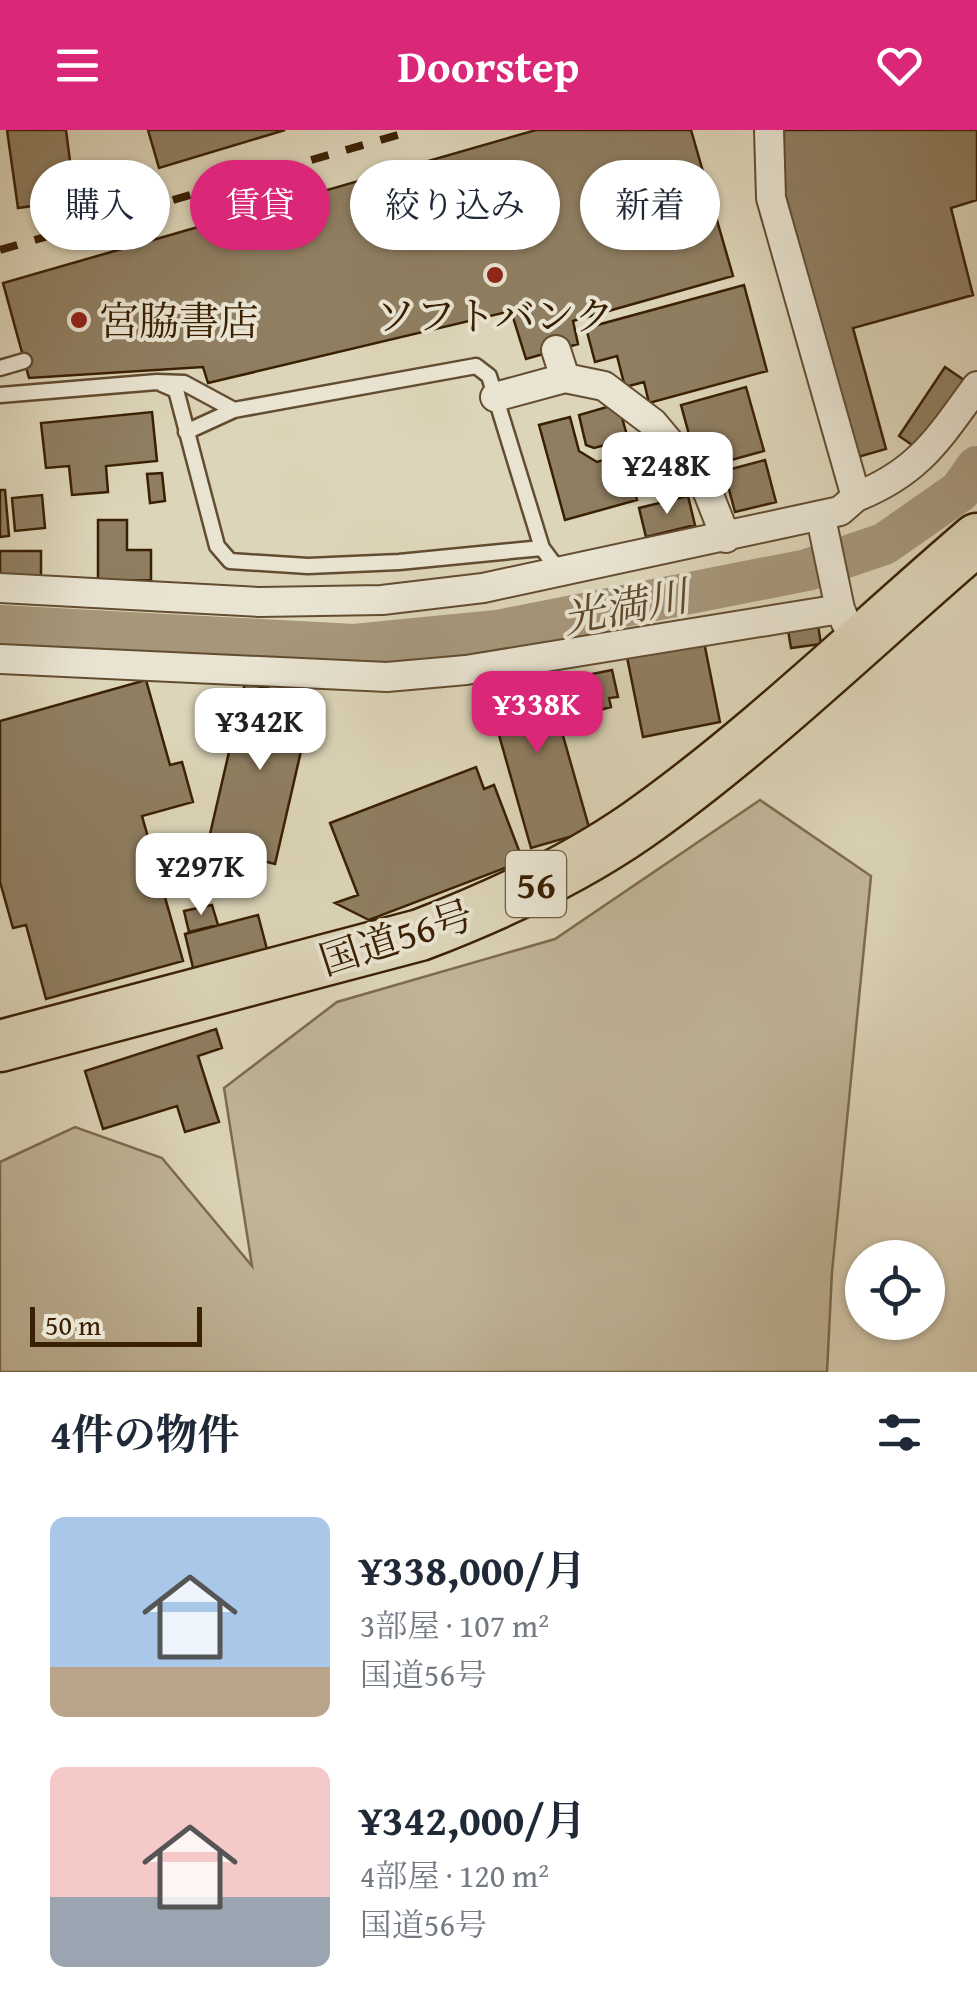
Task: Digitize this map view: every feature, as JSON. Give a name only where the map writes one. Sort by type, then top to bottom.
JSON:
[{"type":"highway","name":"国道56号","points":[[0,1046],[420,935],[562,872],[636,826],[720,762],[846,614],[977,539]]},
{"type":"street","points":[[768,130],[771,198],[856,496]]},
{"type":"street","points":[[556,350],[564,378]]},
{"type":"street","points":[[496,397],[564,378],[604,386],[653,423],[705,485],[726,538]]},
{"type":"street","points":[[0,588],[260,602],[382,600],[483,588],[726,538],[822,524],[856,496],[904,474],[930,450],[977,386]]},
{"type":"street","points":[[0,659],[386,677],[466,670],[846,614],[822,524]]},
{"type":"lane","points":[[0,368],[24,361]]},
{"type":"lane","points":[[186,432],[234,410],[476,366],[488,376],[496,397],[542,548],[560,572]]},
{"type":"lane","points":[[157,382],[176,390],[217,546],[230,561],[308,566],[542,548]]},
{"type":"lane","points":[[0,395],[184,383],[234,410]]},
{"type":"shaded area","points":[[760,800],[871,876],[832,1272],[827,1372],[0,1372],[0,1162],[75,1127],[162,1158],[252,1266],[224,1088],[337,1002],[555,939]]},
{"type":"building","points":[[7,130],[66,130],[70,160],[30,160],[30,206],[18,208]]},
{"type":"building","points":[[148,130],[285,130],[170,165],[170,160],[157,160]]},
{"type":"building","points":[[536,130],[691,130],[700,160],[580,160],[580,250],[720,250],[720,231],[733,276],[573,321],[578,344],[526,359],[511,311],[208,383],[203,367],[29,378],[3,283],[118,250],[170,250],[170,235],[190,229],[190,250],[330,250],[330,189],[350,183],[350,250],[560,250],[560,160],[431,160]]},
{"type":"building","points":[[784,130],[977,130],[977,200],[951,208],[973,295],[853,328],[886,449],[858,457],[783,190]]},
{"type":"building","points":[[744,285],[767,371],[649,403],[644,382],[625,387],[617,356],[595,362],[586,328]]},
{"type":"building","points":[[945,367],[967,382],[921,451],[899,436]]},
{"type":"building","points":[[746,387],[764,451],[717,464],[715,454],[696,460],[681,405]]},
{"type":"building","points":[[610,406],[621,414],[628,439],[594,448],[586,445],[579,415]]},
{"type":"building","points":[[152,412],[157,461],[106,466],[108,492],[72,495],[69,466],[46,468],[41,423]]},
{"type":"building","points":[[570,417],[579,451],[597,462],[624,454],[637,500],[565,520],[539,425]]},
{"type":"building","points":[[765,460],[776,502],[735,512],[724,471]]},
{"type":"building","points":[[162,473],[165,501],[150,503],[147,474]]},
{"type":"building","points":[[0,490],[5,490],[9,536],[0,537]]},
{"type":"building","points":[[42,495],[45,528],[15,531],[12,498]]},
{"type":"building","points":[[688,496],[695,525],[646,537],[639,508]]},
{"type":"building","points":[[98,520],[127,520],[127,550],[151,550],[151,580],[98,581]]},
{"type":"building","points":[[0,551],[41,551],[41,576],[0,576]]},
{"type":"building","points":[[817,619],[821,644],[791,648],[787,624]]},
{"type":"building","points":[[704,642],[720,722],[643,737],[627,657]]},
{"type":"building","points":[[543,665],[590,831],[531,848],[484,682]]},
{"type":"building","points":[[612,670],[618,697],[609,698],[611,707],[600,710],[592,674]]},
{"type":"building","points":[[146,680],[170,765],[182,762],[193,802],[142,816],[183,961],[46,999],[26,925],[13,928],[0,882],[0,721]]},
{"type":"building","points":[[245,683],[313,699],[275,864],[207,847]]},
{"type":"building","points":[[476,767],[484,789],[494,785],[523,861],[369,920],[335,903],[358,895],[330,823]]},
{"type":"building","points":[[212,905],[218,925],[189,932],[184,911]]},
{"type":"building","points":[[258,915],[268,953],[194,972],[185,934]]},
{"type":"building","points":[[216,1029],[222,1048],[198,1056],[219,1122],[185,1132],[177,1106],[103,1129],[85,1071]]},
{"type":"waterway","name":"光満川","points":[[0,626],[354,645],[497,631],[807,570],[884,544],[960,491],[977,467]]},
{"type":"railway","points":[[0,250],[415,130]]},
{"type":"place","name":"ソフトバンク","points":[[495,275]]},
{"type":"place","name":"宮脇書店","points":[[79,320]]}]
